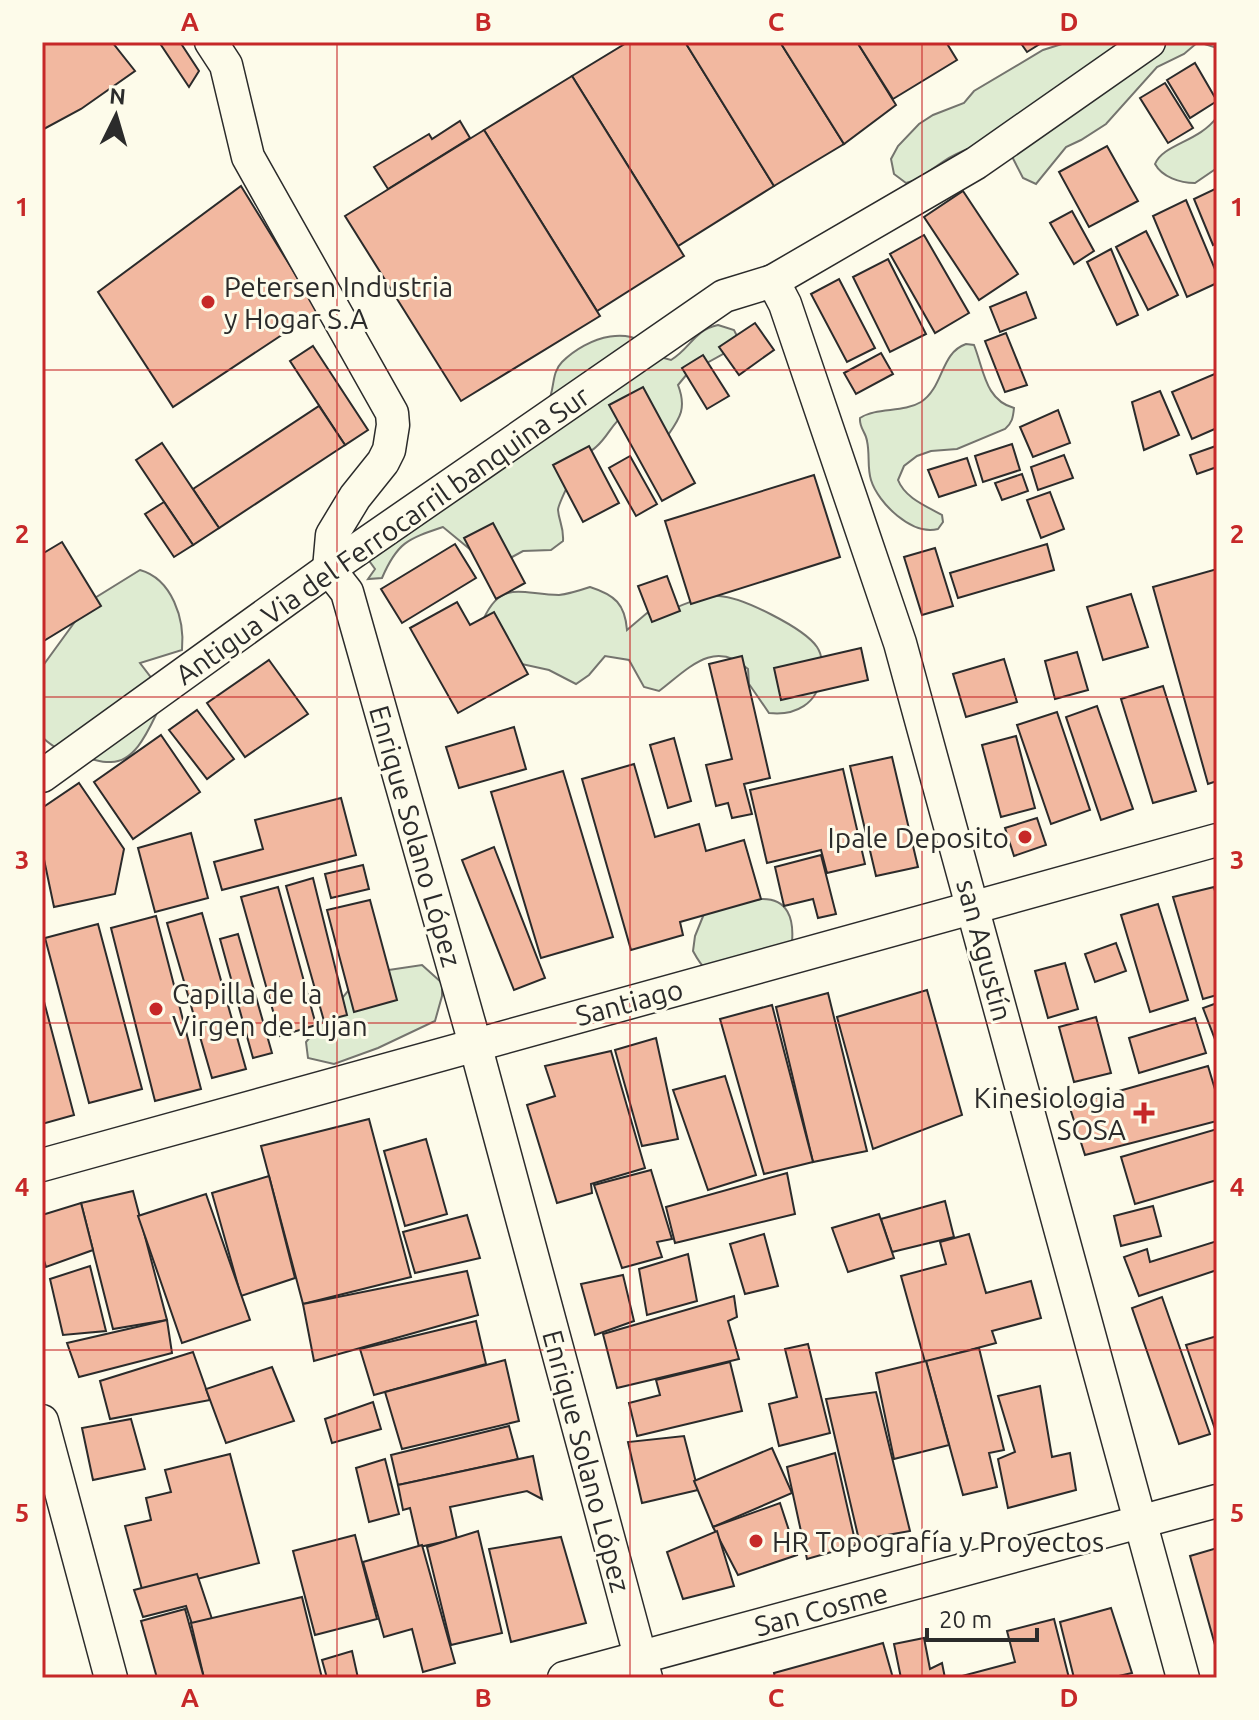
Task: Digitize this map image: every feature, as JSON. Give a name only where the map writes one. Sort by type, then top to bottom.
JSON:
[{"type":"street","points":[[211,42],[226,65],[248,157],[392,413],[389,450],[336,525],[329,553],[329,569]]},
{"type":"street","points":[[773,281],[976,163],[1149,42]]},
{"type":"street","name":"Antigua Via del Ferrocarril banquina Sur","points":[[42,776],[329,569],[724,296],[773,281]]},
{"type":"street","name":"san Agustín","points":[[773,281],[785,304],[896,629],[1183,1678]]},
{"type":"street","name":"Enrique Solano López","points":[[329,569],[347,592],[475,1044],[643,1668]]},
{"type":"street","name":"Santiago","points":[[42,1165],[1217,840]]},
{"type":"street","points":[[42,1421],[111,1678]]},
{"type":"street","name":"San Cosme","points":[[564,1678],[643,1668],[1217,1501]]},
{"type":"green space","points":[[1068,42],[1198,42],[1184,54],[1157,67],[1106,124],[1066,147],[1036,184],[1023,178],[1003,139],[958,153],[906,183],[894,174],[891,159],[898,146],[919,124],[964,103],[974,91],[1043,50]]},
{"type":"green space","points":[[1198,42],[1217,42],[1217,48]]},
{"type":"green space","points":[[1217,117],[1217,168],[1195,183],[1172,178],[1158,169],[1155,164],[1159,157],[1201,132]]},
{"type":"green space","points":[[718,325],[734,330],[741,344],[687,374],[678,385],[682,409],[664,441],[625,414],[585,455],[559,506],[563,541],[551,550],[523,551],[503,562],[477,555],[443,527],[405,544],[393,557],[382,578],[368,579],[375,569],[357,544],[548,403],[556,371],[572,353],[597,340],[623,336],[647,345],[656,356],[671,360],[703,331]]},
{"type":"green space","points":[[966,344],[974,345],[991,391],[1004,404],[1014,408],[1013,417],[1005,429],[957,449],[931,451],[917,456],[904,466],[898,480],[901,486],[917,501],[942,515],[943,522],[938,529],[918,528],[897,516],[875,489],[860,418],[921,402],[934,388],[951,355]]},
{"type":"green space","points":[[140,570],[151,575],[168,591],[181,626],[182,650],[140,663],[159,688],[162,703],[142,740],[129,756],[105,762],[68,753],[42,737],[42,667],[90,601]]},
{"type":"green space","points":[[590,587],[606,593],[617,602],[624,613],[627,630],[647,613],[662,615],[706,597],[729,598],[757,608],[799,631],[817,647],[822,668],[819,686],[804,706],[788,712],[769,713],[749,684],[748,669],[724,656],[702,660],[659,691],[644,687],[629,660],[605,656],[589,675],[576,684],[549,670],[503,660],[481,625],[488,610],[504,594],[559,595]]},
{"type":"green space","points":[[761,899],[778,902],[790,918],[790,958],[778,972],[758,983],[747,986],[726,984],[708,972],[693,951],[695,936],[706,909]]},
{"type":"green space","points":[[422,965],[442,983],[435,1021],[378,1048],[334,1064],[308,1058],[306,1042],[362,974]]},
{"type":"building","points":[[42,42],[112,42],[135,71],[81,109],[42,130]]},
{"type":"building","points":[[159,42],[180,42],[199,71],[189,87]]},
{"type":"building","points":[[628,42],[685,42],[774,186],[678,246],[572,76]]},
{"type":"building","points":[[685,42],[780,42],[844,144],[774,186]]},
{"type":"building","points":[[780,42],[857,42],[896,105],[844,144]]},
{"type":"building","points":[[857,42],[946,42],[957,60],[893,99]]},
{"type":"building","points":[[1020,42],[1043,42],[1027,52]]},
{"type":"building","points":[[1195,63],[1217,101],[1190,118],[1167,80]]},
{"type":"building","points":[[572,76],[684,256],[597,311],[484,130]]},
{"type":"building","points":[[1165,83],[1193,128],[1168,143],[1140,98]]},
{"type":"building","points":[[460,121],[470,138],[388,189],[374,167],[429,134],[432,139]]},
{"type":"building","points":[[484,130],[600,316],[461,401],[345,216]]},
{"type":"building","points":[[1107,146],[1138,201],[1089,227],[1059,172]]},
{"type":"building","name":"Petersen Industria y Hogar S.A","points":[[241,186],[318,311],[173,407],[98,292]]},
{"type":"building","points":[[1217,188],[1217,243],[1213,245],[1194,199]]},
{"type":"building","points":[[963,191],[1018,274],[979,300],[924,217]]},
{"type":"building","points":[[1186,200],[1217,274],[1217,283],[1187,297],[1153,216]]},
{"type":"building","points":[[1072,211],[1094,251],[1074,264],[1050,223]]},
{"type":"building","points":[[1146,231],[1178,295],[1148,310],[1116,247]]},
{"type":"building","points":[[924,235],[969,313],[935,333],[890,254]]},
{"type":"building","points":[[1111,249],[1138,315],[1117,325],[1087,262]]},
{"type":"building","points":[[888,259],[926,334],[890,352],[853,277]]},
{"type":"building","points":[[839,279],[875,348],[847,362],[811,294]]},
{"type":"building","points":[[1026,292],[1036,318],[1000,332],[990,307]]},
{"type":"building","points":[[755,323],[774,350],[739,375],[719,347]]},
{"type":"building","points":[[1006,333],[1027,385],[1005,392],[985,341]]},
{"type":"building","points":[[313,346],[368,430],[345,445],[290,361]]},
{"type":"building","points":[[881,353],[893,374],[856,394],[844,373]]},
{"type":"building","points":[[703,355],[729,396],[707,409],[682,368]]},
{"type":"building","points":[[1217,373],[1217,428],[1192,439],[1172,392]]},
{"type":"building","points":[[643,387],[695,483],[662,501],[609,405]]},
{"type":"building","points":[[1160,391],[1179,435],[1144,450],[1132,402]]},
{"type":"building","points":[[319,406],[345,445],[219,528],[193,489]]},
{"type":"building","points":[[1058,410],[1070,443],[1033,457],[1020,427]]},
{"type":"building","points":[[162,443],[219,528],[193,545],[136,460]]},
{"type":"building","points":[[1012,444],[1020,470],[983,482],[975,456]]},
{"type":"building","points":[[589,446],[619,503],[583,522],[553,465]]},
{"type":"building","points":[[1216,446],[1217,467],[1197,474],[1190,455]]},
{"type":"building","points":[[1064,455],[1073,478],[1038,490],[1031,467]]},
{"type":"building","points":[[630,456],[657,504],[636,516],[609,468]]},
{"type":"building","points":[[967,458],[976,485],[939,497],[928,470]]},
{"type":"building","points":[[1022,474],[1028,491],[1002,500],[995,483]]},
{"type":"building","points":[[814,475],[840,557],[691,604],[665,521]]},
{"type":"building","points":[[1050,492],[1064,529],[1041,538],[1027,500]]},
{"type":"building","points":[[164,502],[193,545],[174,557],[145,514]]},
{"type":"building","points":[[493,523],[525,583],[496,599],[464,538]]},
{"type":"building","points":[[62,542],[101,606],[42,642],[42,554]]},
{"type":"building","points":[[455,544],[476,578],[402,623],[381,589]]},
{"type":"building","points":[[1047,544],[1054,570],[958,598],[950,573]]},
{"type":"building","points":[[935,548],[953,606],[922,615],[904,557]]},
{"type":"building","points":[[1217,569],[1217,781],[1208,784],[1153,587]]},
{"type":"building","points":[[667,576],[680,611],[652,622],[638,586]]},
{"type":"building","points":[[1131,594],[1148,647],[1103,660],[1087,607]]},
{"type":"building","points":[[457,602],[470,625],[494,612],[528,674],[458,713],[410,628]]},
{"type":"building","points":[[861,648],[868,680],[781,700],[774,668]]},
{"type":"building","points":[[1077,652],[1088,690],[1055,699],[1045,661]]},
{"type":"building","points":[[742,656],[770,778],[744,784],[752,814],[732,818],[728,803],[716,806],[706,765],[732,759],[709,664]]},
{"type":"building","points":[[1004,659],[1017,702],[966,717],[953,674]]},
{"type":"building","points":[[269,660],[308,714],[245,757],[207,703]]},
{"type":"building","points":[[1163,686],[1196,791],[1153,803],[1121,699]]},
{"type":"building","points":[[1097,706],[1133,809],[1101,820],[1066,717]]},
{"type":"building","points":[[197,710],[234,759],[207,779],[169,730]]},
{"type":"building","points":[[1057,712],[1090,810],[1051,824],[1017,725]]},
{"type":"building","points":[[514,727],[526,769],[459,788],[446,747]]},
{"type":"building","points":[[161,735],[200,792],[133,839],[94,782]]},
{"type":"building","points":[[1016,736],[1035,808],[1001,817],[982,745]]},
{"type":"building","points":[[674,738],[691,801],[668,808],[650,745]]},
{"type":"building","points":[[892,757],[918,867],[876,876],[850,766]]},
{"type":"building","points":[[634,764],[655,837],[699,824],[706,851],[744,840],[761,899],[680,922],[683,935],[631,950],[582,779]]},
{"type":"building","points":[[843,769],[865,864],[827,873],[821,850],[767,863],[750,790]]},
{"type":"building","points":[[563,771],[613,937],[541,958],[491,792]]},
{"type":"building","points":[[79,783],[124,849],[115,894],[54,907],[42,850],[42,808]]},
{"type":"building","points":[[341,798],[356,855],[222,890],[214,862],[263,849],[255,820]]},
{"type":"building","name":"Ipale Deposito","points":[[1037,818],[1046,845],[1014,856],[1005,828]]},
{"type":"building","points":[[191,833],[208,898],[155,912],[138,848]]},
{"type":"building","points":[[494,847],[545,978],[514,990],[462,860]]},
{"type":"building","points":[[821,855],[836,914],[818,918],[813,899],[784,906],[775,867]]},
{"type":"building","points":[[363,865],[369,889],[331,898],[325,874]]},
{"type":"building","points":[[313,878],[347,1015],[324,1021],[286,886]]},
{"type":"building","points":[[278,887],[316,1025],[280,1036],[241,897]]},
{"type":"building","points":[[1214,887],[1217,899],[1217,995],[1203,999],[1173,897]]},
{"type":"building","points":[[370,900],[397,1000],[354,1012],[327,910]]},
{"type":"building","points":[[1158,904],[1188,1000],[1150,1012],[1121,915]]},
{"type":"building","points":[[202,913],[246,1069],[212,1078],[167,923]]},
{"type":"building","name":"Capilla de la Virgen de Lujan","points":[[156,916],[201,1089],[155,1101],[111,928]]},
{"type":"building","points":[[98,924],[142,1089],[89,1103],[45,938]]},
{"type":"building","points":[[238,934],[272,1053],[253,1058],[220,939]]},
{"type":"building","points":[[1116,943],[1126,971],[1095,982],[1085,954]]},
{"type":"building","points":[[1065,963],[1078,1009],[1048,1018],[1035,971]]},
{"type":"building","points":[[927,990],[962,1115],[873,1149],[837,1017]]},
{"type":"building","points":[[828,993],[867,1151],[813,1162],[776,1007]]},
{"type":"building","points":[[42,994],[74,1115],[42,1124]]},
{"type":"building","points":[[1217,1003],[1217,1042],[1216,1042],[1203,1008]]},
{"type":"building","points":[[772,1005],[813,1162],[764,1174],[720,1019]]},
{"type":"building","points":[[1096,1017],[1111,1073],[1074,1082],[1059,1027]]},
{"type":"building","points":[[1195,1018],[1206,1053],[1139,1073],[1129,1038]]},
{"type":"building","points":[[656,1038],[678,1139],[642,1146],[615,1050]]},
{"type":"building","points":[[611,1051],[645,1168],[591,1184],[592,1193],[557,1203],[527,1105],[555,1096],[545,1066]]},
{"type":"building","name":"Kinesiologia SOSA","points":[[1208,1066],[1217,1096],[1217,1121],[1085,1155],[1069,1105]]},
{"type":"building","points":[[725,1076],[756,1175],[708,1190],[673,1090]]},
{"type":"building","points":[[369,1119],[411,1277],[303,1304],[261,1146]]},
{"type":"building","points":[[1217,1129],[1217,1180],[1135,1204],[1121,1157]]},
{"type":"building","points":[[426,1139],[447,1214],[405,1226],[384,1151]]},
{"type":"building","points":[[651,1170],[672,1239],[657,1242],[662,1257],[622,1268],[594,1185]]},
{"type":"building","points":[[787,1173],[795,1214],[675,1243],[666,1207]]},
{"type":"building","points":[[269,1176],[295,1278],[241,1296],[212,1193]]},
{"type":"building","points":[[133,1191],[167,1320],[113,1329],[81,1203]]},
{"type":"building","points":[[206,1194],[250,1320],[182,1343],[138,1216]]},
{"type":"building","points":[[945,1201],[954,1237],[892,1252],[881,1219]]},
{"type":"building","points":[[81,1203],[93,1250],[46,1267],[42,1254],[42,1215]]},
{"type":"building","points":[[1153,1206],[1161,1236],[1121,1246],[1114,1216]]},
{"type":"building","points":[[879,1214],[894,1258],[848,1272],[832,1228]]},
{"type":"building","points":[[467,1215],[480,1258],[415,1273],[403,1232]]},
{"type":"building","points":[[764,1234],[778,1286],[745,1294],[730,1244]]},
{"type":"building","points":[[969,1234],[986,1293],[1031,1281],[1041,1318],[992,1331],[996,1343],[925,1362],[901,1276],[946,1264],[940,1242]]},
{"type":"building","points":[[1217,1241],[1217,1270],[1139,1296],[1124,1257],[1147,1249],[1150,1262]]},
{"type":"building","points":[[688,1254],[697,1301],[647,1315],[639,1269]]},
{"type":"building","points":[[90,1266],[106,1331],[63,1335],[50,1279]]},
{"type":"building","points":[[467,1271],[478,1315],[314,1361],[303,1304]]},
{"type":"building","points":[[623,1275],[634,1321],[595,1335],[581,1284]]},
{"type":"building","points":[[734,1296],[737,1317],[728,1321],[739,1359],[617,1388],[603,1334]]},
{"type":"building","points":[[1162,1297],[1210,1434],[1179,1444],[1132,1308]]},
{"type":"building","points":[[167,1320],[172,1353],[79,1377],[67,1343]]},
{"type":"building","points":[[476,1321],[486,1364],[374,1395],[360,1349]]},
{"type":"building","points":[[1217,1336],[1217,1431],[1216,1432],[1186,1345]]},
{"type":"building","points":[[808,1344],[830,1433],[779,1446],[769,1404],[797,1397],[785,1349]]},
{"type":"building","points":[[979,1348],[1004,1450],[989,1453],[997,1487],[963,1495],[926,1361]]},
{"type":"building","points":[[193,1352],[210,1400],[110,1419],[100,1381]]},
{"type":"building","points":[[505,1360],[519,1421],[402,1449],[385,1392]]},
{"type":"building","points":[[926,1361],[949,1445],[894,1459],[876,1373]]},
{"type":"building","points":[[730,1362],[742,1411],[637,1436],[629,1403],[660,1395],[656,1380]]},
{"type":"building","points":[[272,1367],[294,1421],[226,1443],[206,1389]]},
{"type":"building","points":[[1040,1386],[1052,1457],[1070,1453],[1076,1490],[1008,1508],[998,1459],[1015,1452],[998,1396]]},
{"type":"building","points":[[876,1392],[910,1531],[859,1540],[826,1399]]},
{"type":"building","points":[[373,1402],[381,1429],[332,1443],[325,1419]]},
{"type":"building","points":[[131,1419],[145,1469],[93,1480],[82,1428]]},
{"type":"building","points":[[509,1426],[518,1459],[398,1485],[391,1455]]},
{"type":"building","points":[[684,1436],[698,1490],[642,1503],[628,1442]]},
{"type":"building","points":[[772,1448],[792,1493],[713,1527],[694,1481]]},
{"type":"building","points":[[835,1453],[856,1545],[807,1559],[787,1467]]},
{"type":"building","points":[[230,1454],[259,1563],[143,1593],[125,1526],[151,1520],[146,1498],[171,1492],[165,1470]]},
{"type":"building","points":[[533,1456],[542,1499],[527,1491],[450,1507],[457,1539],[419,1547],[410,1508],[403,1510],[398,1485]]},
{"type":"building","points":[[385,1459],[399,1514],[369,1522],[356,1468]]},
{"type":"building","name":"HR Topografía y Proyectos","points":[[780,1503],[797,1555],[738,1575],[713,1527]]},
{"type":"building","points":[[478,1531],[502,1633],[451,1645],[427,1547]]},
{"type":"building","points":[[717,1531],[734,1586],[683,1599],[667,1552]]},
{"type":"building","points":[[355,1535],[377,1619],[315,1635],[293,1551]]},
{"type":"building","points":[[561,1537],[586,1623],[511,1642],[489,1549]]},
{"type":"building","points":[[422,1545],[455,1663],[423,1672],[412,1629],[384,1637],[363,1562]]},
{"type":"building","points":[[1217,1548],[1217,1652],[1190,1556]]},
{"type":"building","points":[[197,1574],[212,1619],[192,1624],[186,1606],[143,1617],[134,1590]]},
{"type":"building","points":[[302,1597],[322,1678],[204,1678],[191,1623]]},
{"type":"building","points":[[1111,1608],[1132,1673],[1110,1678],[1074,1678],[1060,1622]]},
{"type":"building","points":[[185,1609],[204,1678],[157,1678],[141,1621]]},
{"type":"building","points":[[1054,1619],[1069,1678],[962,1678],[1015,1662],[1007,1631]]},
{"type":"building","points":[[924,1638],[930,1669],[942,1663],[945,1678],[901,1678],[894,1644]]},
{"type":"building","points":[[883,1643],[893,1678],[775,1678],[774,1673]]},
{"type":"building","points":[[352,1651],[358,1678],[327,1678],[322,1660]]},
{"type":"place","name":"Petersen Industria y Hogar S.A","points":[[208,302]]},
{"type":"place","name":"Ipale Deposito","points":[[1025,837]]},
{"type":"place","name":"Capilla de la Virgen de Lujan","points":[[156,1009]]},
{"type":"place","name":"Kinesiologia SOSA","points":[[1144,1113]]},
{"type":"place","name":"HR Topografía y Proyectos","points":[[756,1541]]}]
